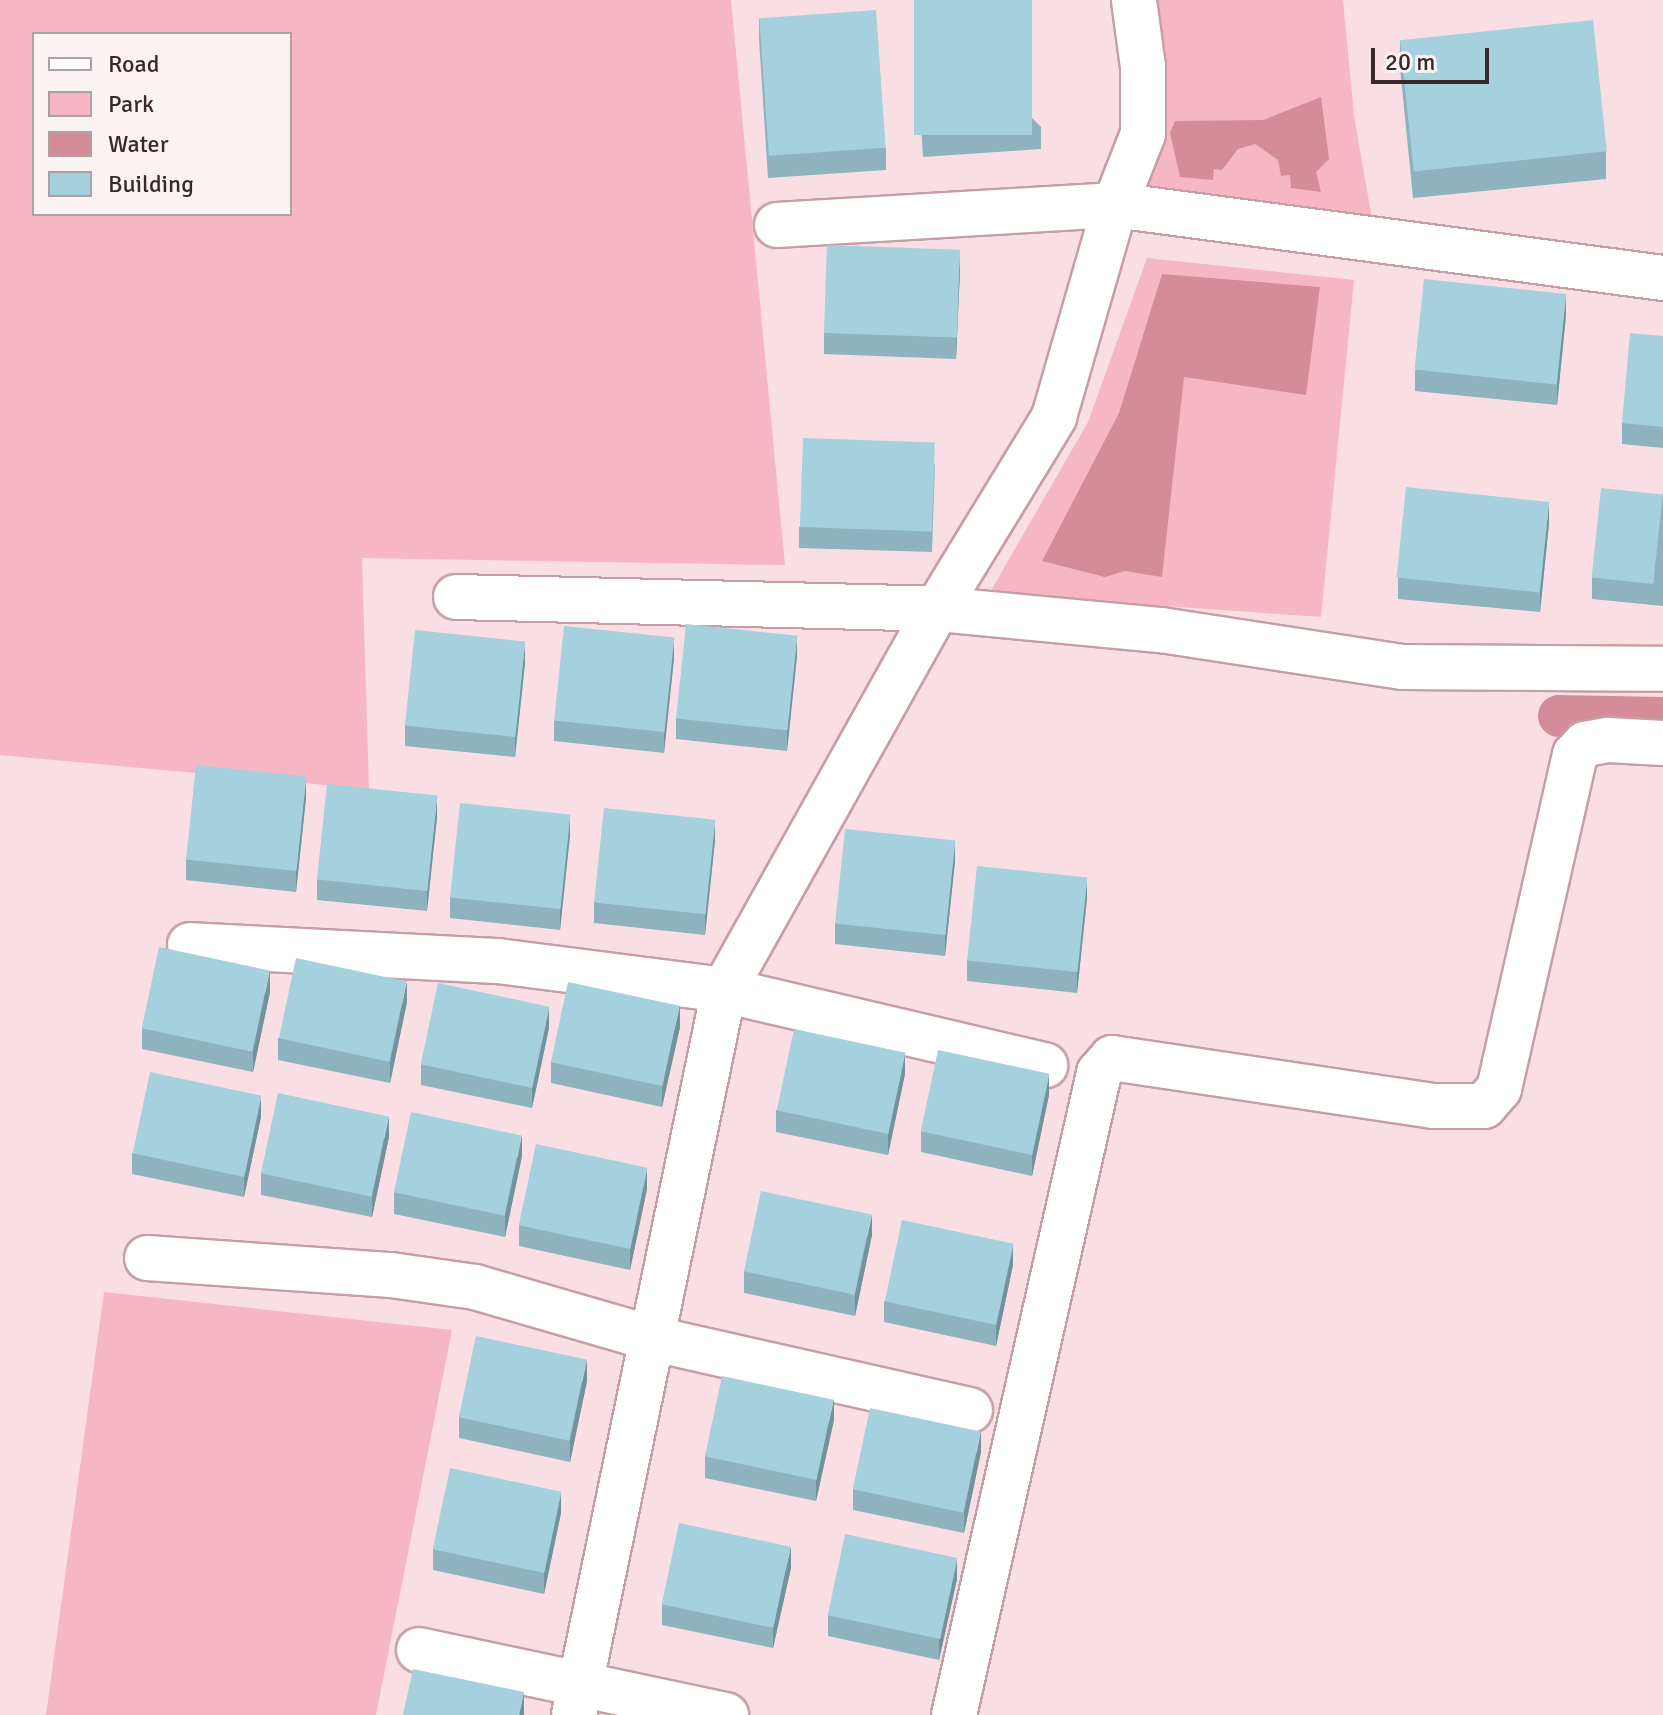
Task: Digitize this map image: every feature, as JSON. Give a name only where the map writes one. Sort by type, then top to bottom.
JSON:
[{"type":"street","points":[[577,1699],[724,990],[937,609],[1054,417],[1115,205],[1143,134],[1143,67],[1134,0]]},
{"type":"street","points":[[777,225],[1115,205],[1663,278]]},
{"type":"street","points":[[456,597],[937,609],[1161,630],[1402,667],[1663,669]]},
{"type":"street","points":[[954,1715],[1099,1073],[1112,1058],[1433,1106],[1484,1106],[1499,1089],[1575,755],[1585,744],[1608,740],[1663,743]]},
{"type":"street","points":[[190,945],[498,961],[724,990],[1045,1065]]},
{"type":"street","points":[[147,1258],[391,1275],[475,1287],[650,1338],[970,1410]]},
{"type":"street","points":[[419,1650],[577,1699],[726,1715]]},
{"type":"green space","points":[[0,0],[731,0],[785,565],[362,558],[369,789],[0,755]]},
{"type":"green space","points":[[1143,0],[1343,0],[1354,116],[1373,225],[1143,196]]},
{"type":"green space","points":[[1147,258],[1354,280],[1321,617],[989,594],[1088,422]]},
{"type":"green space","points":[[104,1292],[452,1330],[376,1715],[46,1715]]},
{"type":"water","points":[[1321,97],[1329,159],[1316,172],[1321,192],[1291,188],[1290,175],[1281,176],[1278,160],[1255,144],[1238,149],[1222,170],[1214,169],[1213,180],[1180,177],[1170,133],[1175,121],[1263,120]]},
{"type":"water","points":[[1162,274],[1320,287],[1306,395],[1184,377],[1162,577],[1125,571],[1105,577],[1042,561],[1119,413]]},
{"type":"building","points":[[914,0],[1032,0],[1032,135],[914,135]]},
{"type":"building","points":[[876,10],[886,148],[769,156],[759,18]]},
{"type":"building","points":[[1593,20],[1607,151],[1414,172],[1400,40]]},
{"type":"building","points":[[827,245],[960,250],[957,338],[824,333]]},
{"type":"building","points":[[1424,279],[1566,294],[1557,384],[1414,370]]},
{"type":"building","points":[[1630,333],[1663,336],[1663,427],[1622,423]]},
{"type":"building","points":[[803,438],[935,443],[932,532],[800,527]]},
{"type":"building","points":[[1406,487],[1549,502],[1540,593],[1396,578]]},
{"type":"building","points":[[1601,488],[1663,494],[1653,584],[1592,578]]},
{"type":"building","points":[[686,624],[797,636],[787,730],[676,718]]},
{"type":"building","points":[[564,626],[674,638],[664,732],[554,720]]},
{"type":"building","points":[[415,630],[525,642],[515,737],[405,725]]},
{"type":"building","points":[[196,765],[306,777],[296,871],[186,859]]},
{"type":"building","points":[[327,784],[437,796],[427,891],[317,879]]},
{"type":"building","points":[[460,803],[570,815],[560,909],[450,897]]},
{"type":"building","points":[[604,808],[715,820],[705,914],[594,902]]},
{"type":"building","points":[[845,829],[955,841],[945,935],[835,923]]},
{"type":"building","points":[[977,866],[1087,878],[1077,972],[967,960]]},
{"type":"building","points":[[159,947],[270,970],[252,1052],[142,1028]]},
{"type":"building","points":[[296,958],[407,981],[389,1062],[279,1038]]},
{"type":"building","points":[[568,982],[680,1006],[662,1086],[551,1062]]},
{"type":"building","points":[[438,983],[550,1007],[532,1088],[421,1064]]},
{"type":"building","points":[[794,1029],[906,1053],[888,1134],[777,1110]]},
{"type":"building","points":[[938,1050],[1050,1074],[1032,1155],[921,1131]]},
{"type":"building","points":[[150,1072],[262,1096],[244,1177],[133,1153]]},
{"type":"building","points":[[278,1093],[389,1116],[371,1197],[261,1173]]},
{"type":"building","points":[[411,1112],[522,1135],[504,1216],[394,1192]]},
{"type":"building","points":[[536,1144],[648,1168],[630,1249],[519,1225]]},
{"type":"building","points":[[761,1191],[872,1214],[854,1295],[744,1271]]},
{"type":"building","points":[[902,1220],[1014,1244],[996,1325],[885,1301]]},
{"type":"building","points":[[476,1336],[587,1359],[569,1441],[459,1417]]},
{"type":"building","points":[[722,1376],[834,1400],[816,1480],[705,1456]]},
{"type":"building","points":[[870,1408],[981,1431],[963,1513],[853,1489]]},
{"type":"building","points":[[450,1468],[562,1492],[544,1573],[433,1549]]},
{"type":"building","points":[[679,1523],[791,1547],[773,1628],[662,1604]]},
{"type":"building","points":[[845,1534],[957,1558],[940,1639],[828,1615]]},
{"type":"building","points":[[413,1669],[524,1692],[519,1715],[403,1715]]},
{"type":"waterway","points":[[1559,716],[1663,718]]}]
